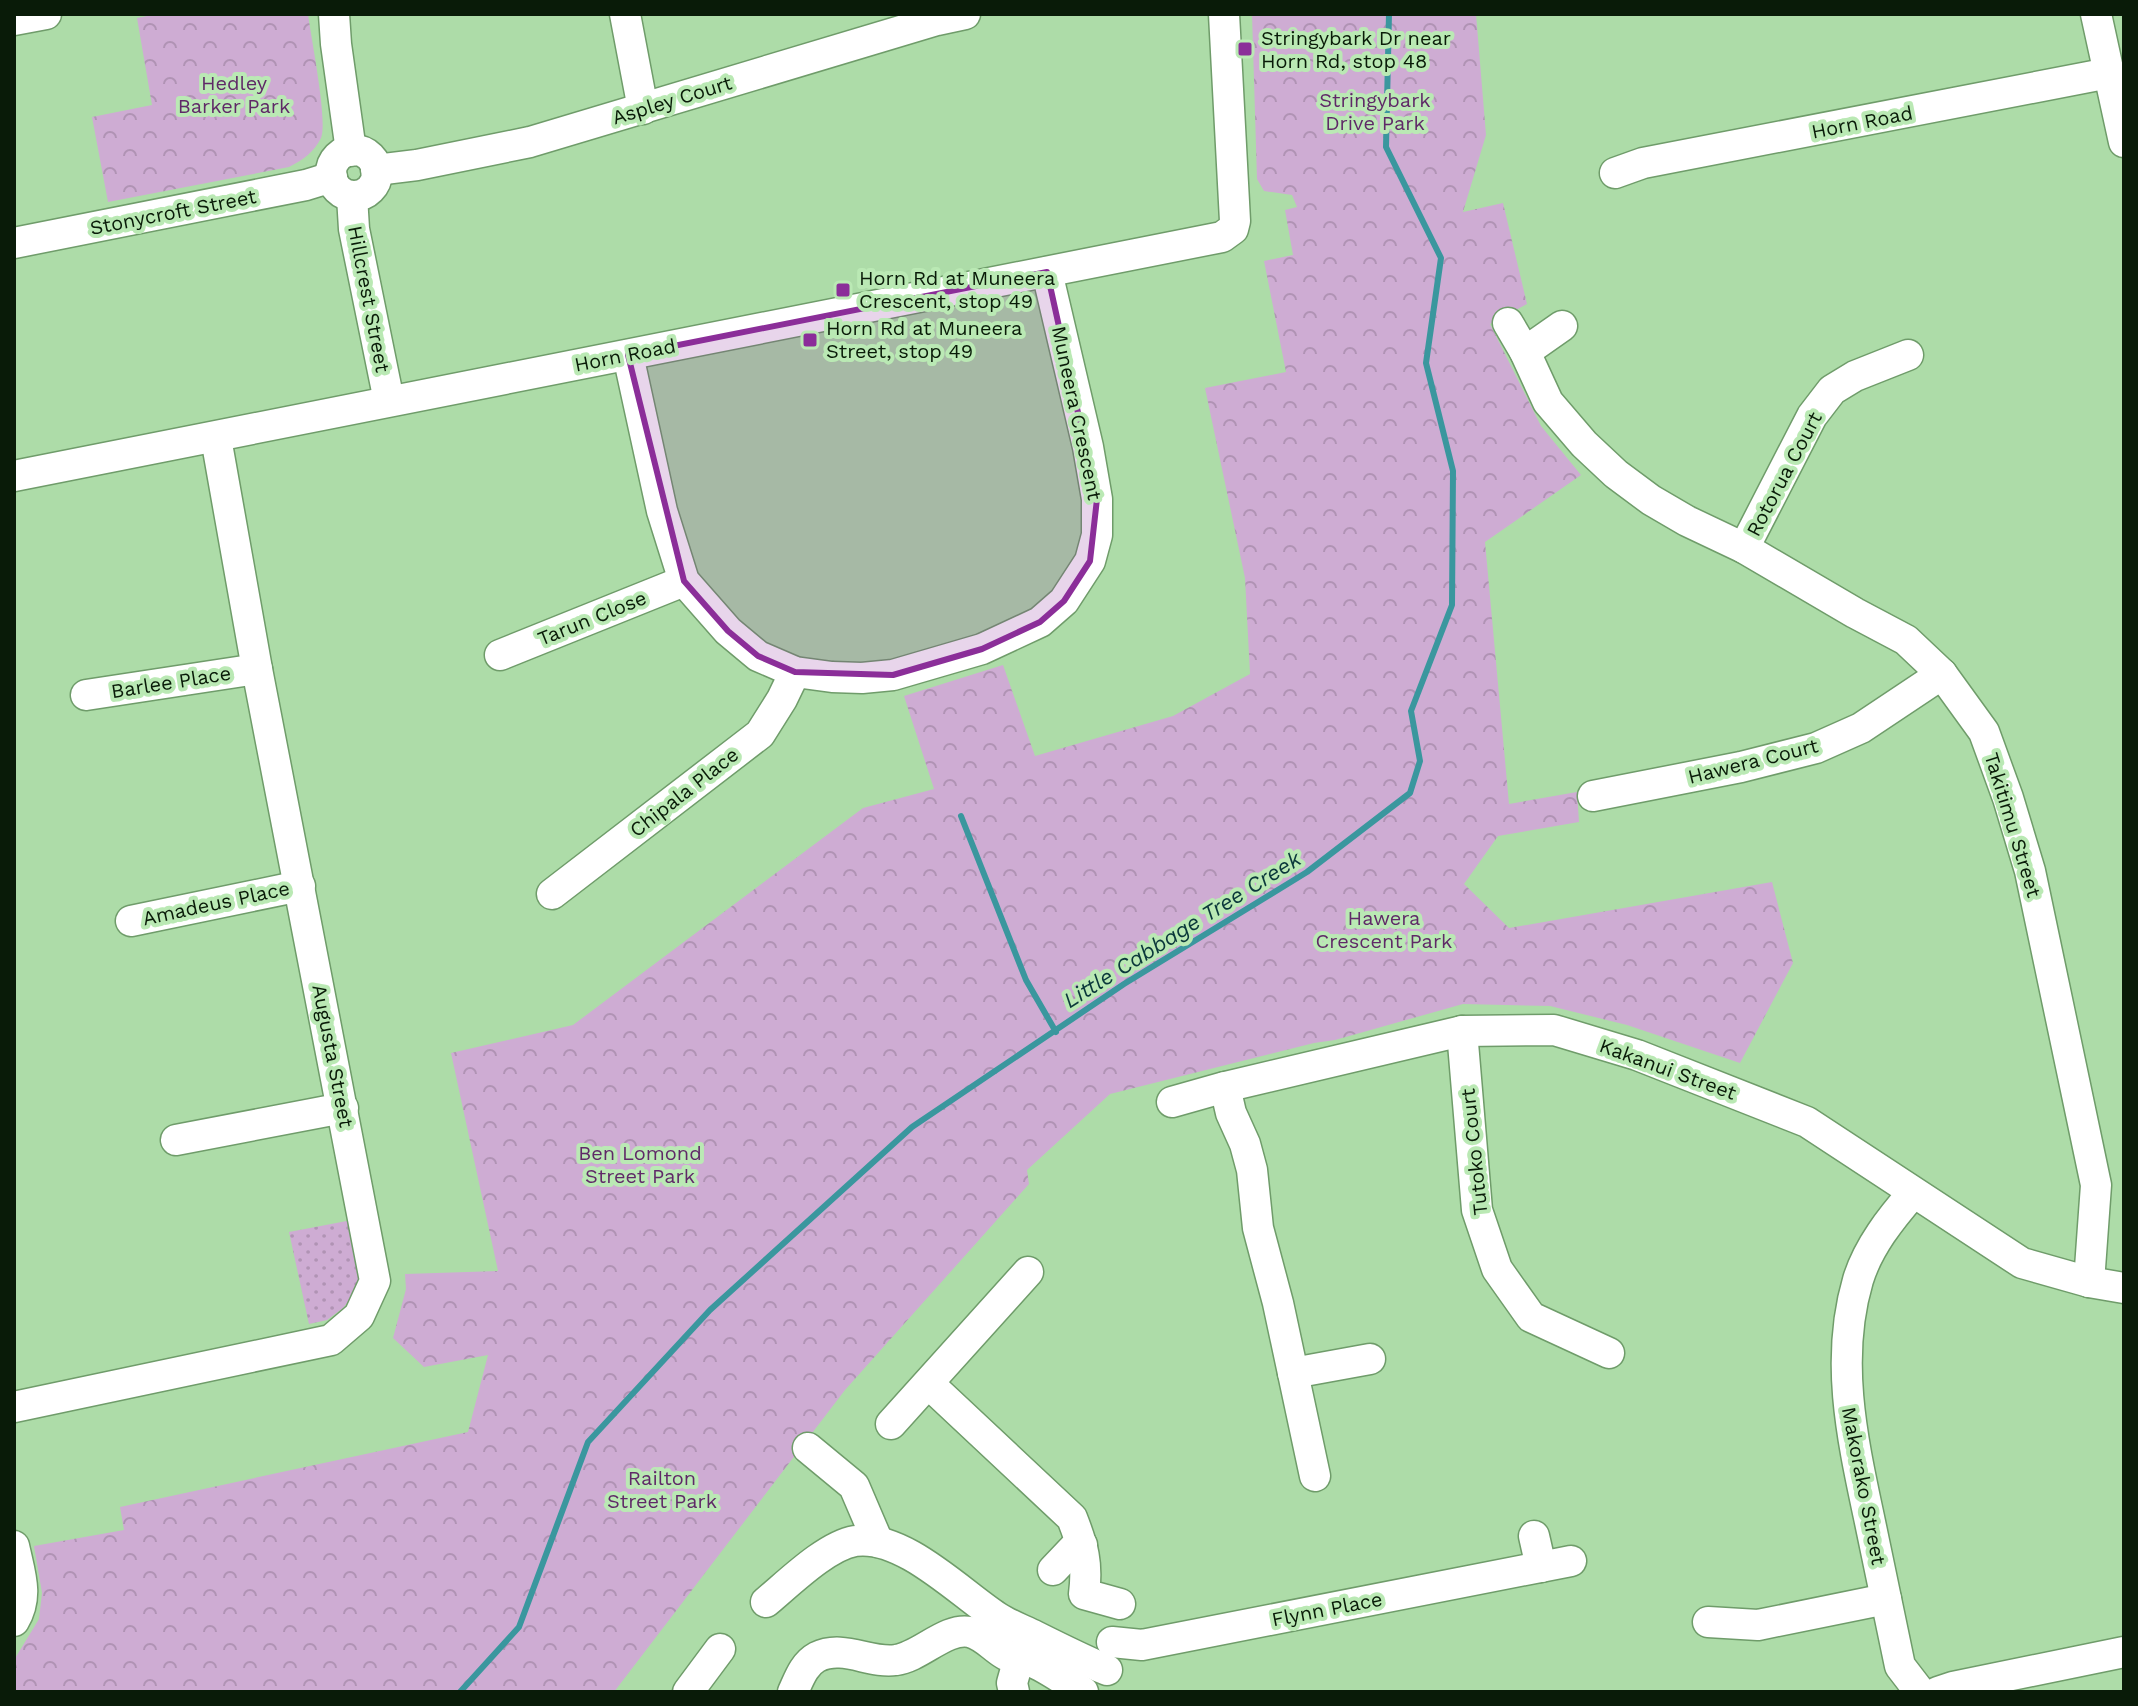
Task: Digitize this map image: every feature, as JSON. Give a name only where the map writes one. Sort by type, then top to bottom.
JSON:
[{"type":"street","points":[[14,20],[46,14]]},
{"type":"street","points":[[334,14],[351,151]]},
{"type":"street","points":[[625,14],[643,109]]},
{"type":"street","name":"Aspley Court","points":[[376,170],[417,165],[530,142],[965,14]]},
{"type":"street","name":"Horn Road","points":[[14,476],[1222,237],[1233,229],[1235,221],[1224,14]]},
{"type":"street","points":[[2096,14],[2124,142]]},
{"type":"street","name":"Horn Road","points":[[1615,173],[1643,163],[2109,73]]},
{"type":"street","points":[[342,187],[334,163],[344,153],[358,151],[371,158],[376,170]]},
{"type":"street","name":"Hillcrest Street","points":[[342,187],[365,193],[376,177],[376,170]]},
{"type":"street","name":"Stonycroft Street","points":[[14,243],[306,185],[342,187]]},
{"type":"street","name":"Hillcrest Street","points":[[342,187],[354,229],[389,401]]},
{"type":"street","name":"Muneera Crescent","points":[[628,355],[662,511],[684,581],[728,631],[758,656],[795,672],[862,678],[893,675],[982,649],[1040,622],[1064,601],[1090,561],[1097,535],[1097,499],[1047,272]]},
{"type":"street","name":"Takitimu Street","points":[[1508,323],[1548,402],[1584,444],[1616,474],[1687,521],[1744,548],[1906,640],[1942,674],[1984,732],[2030,871],[2096,1185],[2089,1282]]},
{"type":"street","points":[[1525,352],[1562,326]]},
{"type":"street","name":"Rotorua Court","points":[[1744,548],[1812,416],[1832,390],[1855,376],[1908,355]]},
{"type":"street","name":"Augusta Street","points":[[14,1407],[331,1340],[359,1316],[375,1281],[257,669],[216,438]]},
{"type":"street","name":"Tarun Close","points":[[500,655],[684,581]]},
{"type":"street","name":"Barlee Place","points":[[86,695],[257,669]]},
{"type":"street","name":"Chipala Place","points":[[552,894],[760,734],[795,672]]},
{"type":"street","name":"Hawera Court","points":[[1593,796],[1741,767],[1816,748],[1861,728],[1942,674]]},
{"type":"street","name":"Amadeus Place","points":[[131,921],[300,886]]},
{"type":"street","name":"Kakanui Street","points":[[1172,1102],[1462,1031],[1554,1030],[1637,1055],[1807,1122],[2022,1263],[2089,1282],[2124,1288]]},
{"type":"street","name":"Tutoko Court","points":[[1462,1031],[1477,1210],[1497,1269],[1531,1317],[1609,1353]]},
{"type":"street","points":[[1225,1087],[1252,1170],[1258,1228],[1278,1303],[1315,1476]]},
{"type":"street","points":[[176,1140],[343,1108]]},
{"type":"street","name":"Makorako Street","points":[[1913,1193],[1876,1241],[1858,1278],[1849,1318],[1846,1358],[1847,1400],[1854,1449],[1900,1666],[1920,1692]]},
{"type":"street","points":[[891,1424],[1028,1272]]},
{"type":"street","points":[[1293,1373],[1370,1359]]},
{"type":"street","points":[[766,1602],[823,1555],[854,1541],[878,1542],[902,1550],[998,1617],[1085,1662],[1108,1668],[1121,1598],[1084,1594],[1087,1571],[1072,1518],[929,1384]]},
{"type":"street","points":[[808,1448],[854,1486],[878,1542]]},
{"type":"street","name":"Flynn Place","points":[[1108,1668],[1142,1645],[1556,1564],[1534,1536]]},
{"type":"street","points":[[1053,1570],[1072,1550],[1082,1545]]},
{"type":"street","points":[[14,1546],[23,1588],[22,1608],[14,1621]]},
{"type":"street","points":[[1708,1622],[1758,1625],[1886,1599]]},
{"type":"street","points":[[793,1692],[804,1669],[825,1654],[844,1653],[894,1661],[915,1654],[947,1636],[967,1631],[984,1638],[1007,1655],[1031,1661],[1083,1692]]},
{"type":"street","points":[[688,1692],[720,1649]]},
{"type":"street","points":[[1938,1692],[2124,1652]]},
{"type":"street","points":[[1014,1692],[1012,1683],[1019,1658]]},
{"type":"highlighted area","points":[[1047,272],[1097,499],[1090,561],[1064,601],[1040,622],[982,649],[893,675],[795,672],[758,656],[728,631],[684,581],[628,355]]},
{"type":"green space","name":"Hedley Barker Park","points":[[157,14],[308,14],[323,129],[315,147],[289,167],[108,202],[92,117],[152,105],[137,18]]},
{"type":"green space","name":"Ben Lomond Street Park","points":[[1252,14],[1476,14],[1486,135],[1463,212],[1503,203],[1527,304],[1490,324],[1541,426],[1581,475],[1485,542],[1509,804],[1577,792],[1579,822],[1498,836],[1464,884],[1509,928],[1772,882],[1793,963],[1740,1063],[1627,1025],[1550,1006],[1463,1004],[1335,1040],[1110,1094],[1027,1170],[1029,1184],[845,1390],[614,1692],[14,1692],[14,1660],[39,1619],[42,1593],[34,1546],[124,1530],[120,1507],[468,1432],[488,1355],[424,1367],[393,1338],[406,1289],[405,1274],[498,1271],[451,1053],[573,1025],[863,808],[934,789],[904,696],[1003,665],[1035,756],[1173,716],[1250,674],[1245,578],[1205,388],[1286,372],[1264,261],[1293,255],[1285,210],[1297,207],[1292,195],[1264,191],[1257,179]]},
{"type":"green space","points":[[352,1220],[362,1277],[356,1292],[343,1308],[327,1320],[309,1324],[289,1232]]},
{"type":"waterway","name":"Little Cabbage Tree Creek","points":[[460,1692],[519,1627],[588,1442],[710,1310],[912,1127],[1124,984],[1307,872],[1410,793],[1420,761],[1411,711],[1452,605],[1453,471],[1426,363],[1441,258],[1386,147],[1389,14]]},
{"type":"waterway","points":[[961,816],[1026,980],[1056,1032]]},
{"type":"place","name":"Stringybark Dr near Horn Rd, stop 48","points":[[1245,49]]},
{"type":"place","name":"Horn Rd at Muneera Crescent, stop 49","points":[[843,290]]},
{"type":"place","name":"Horn Rd at Muneera Street, stop 49","points":[[810,340]]},
{"type":"park label","name":"Stringybark Drive Park","points":[[1375,112]]},
{"type":"park label","name":"Hawera Crescent Park","points":[[1384,930]]},
{"type":"park label","name":"Railton Street Park","points":[[662,1490]]}]
